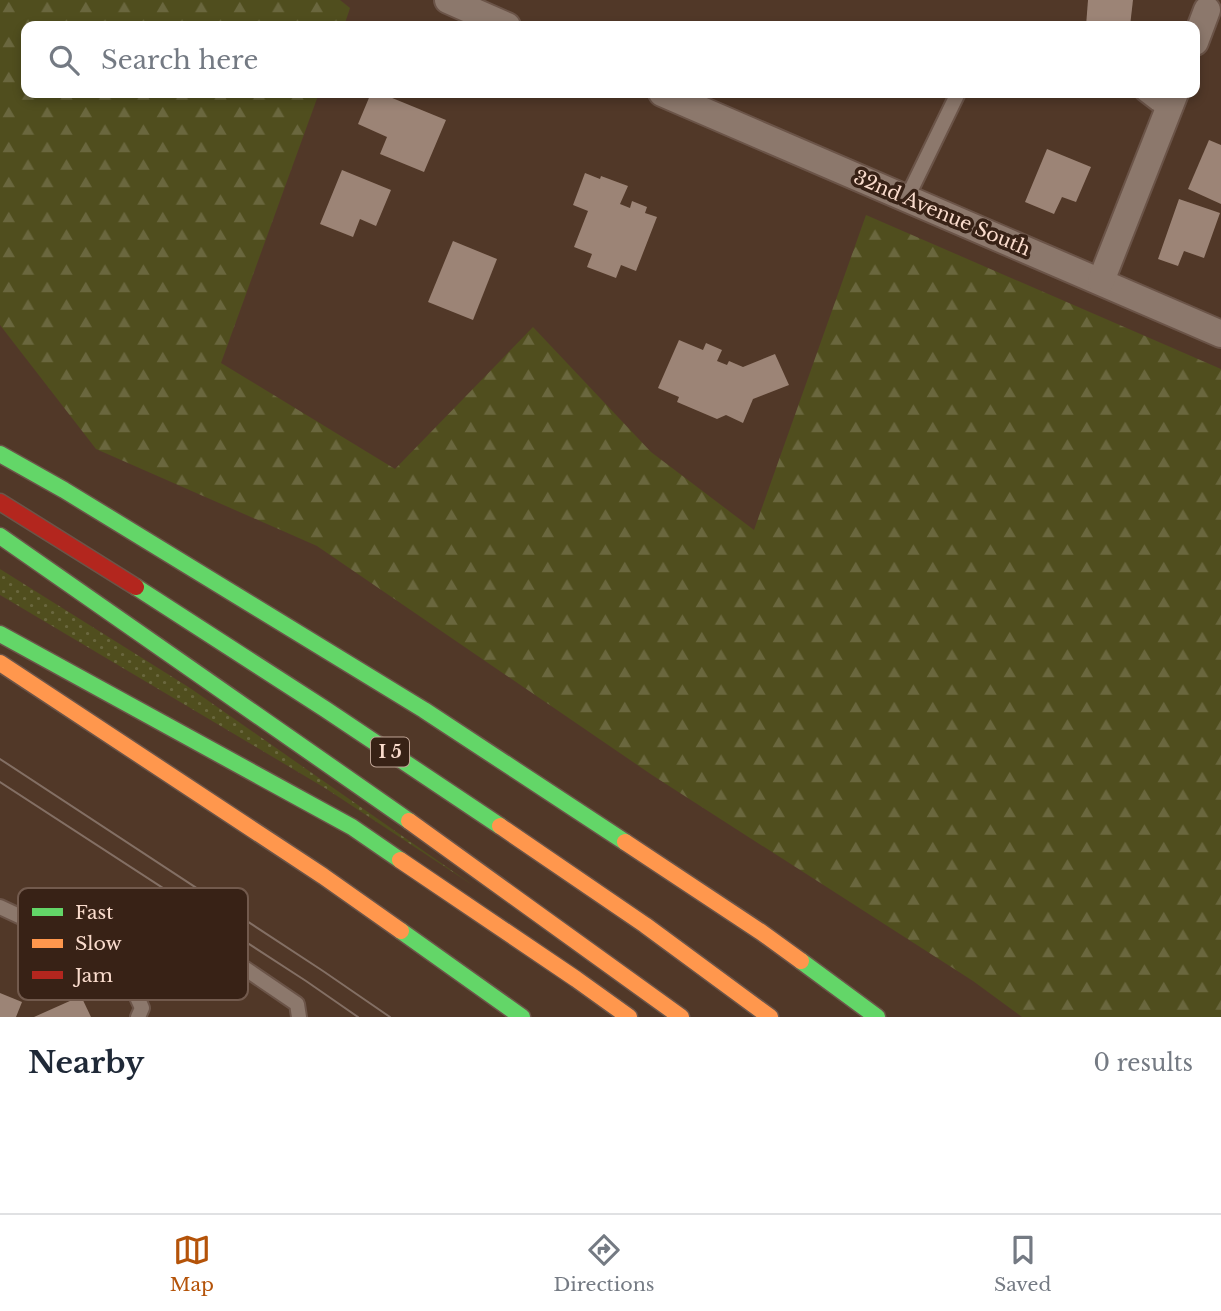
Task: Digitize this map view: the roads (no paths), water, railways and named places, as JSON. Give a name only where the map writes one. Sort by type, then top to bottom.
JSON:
[{"type":"highway","points":[[0,454],[76,497],[424,710],[761,932],[877,1017]]},
{"type":"highway","name":"I 5","points":[[0,502],[282,680],[696,961],[770,1017]]},
{"type":"highway","points":[[0,536],[362,788],[681,1017]]},
{"type":"highway","points":[[0,634],[352,827],[629,1017]]},
{"type":"highway","points":[[0,663],[323,876],[522,1017]]},
{"type":"street","points":[[448,0],[496,14]]},
{"type":"street","points":[[1200,29],[1207,10]]},
{"type":"street","name":"32nd Avenue South","points":[[674,98],[1221,334]]},
{"type":"street","points":[[1101,281],[1172,101]]},
{"type":"lane","points":[[907,198],[956,98]]},
{"type":"lane","points":[[1150,98],[1156,103],[1172,101]]},
{"type":"lane","points":[[0,906],[18,915]]},
{"type":"lane","points":[[248,971],[297,1004],[299,1017]]},
{"type":"lane","points":[[138,1000],[142,1008],[138,1017]]},
{"type":"tram line","points":[[0,759],[197,888]]},
{"type":"tram line","points":[[0,782],[163,888]]},
{"type":"tram line","points":[[248,922],[390,1017]]},
{"type":"tram line","points":[[248,943],[358,1017]]}]
